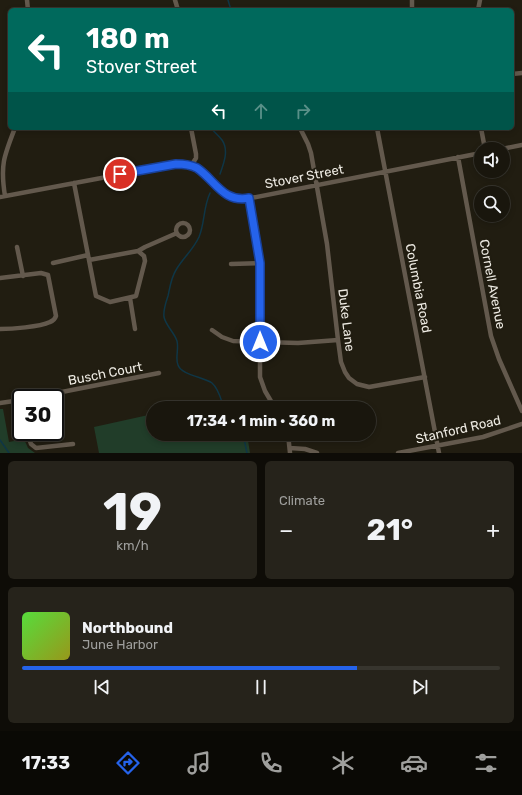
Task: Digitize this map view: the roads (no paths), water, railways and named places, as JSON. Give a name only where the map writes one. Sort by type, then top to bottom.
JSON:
[{"type":"street","points":[[14,130],[2,166],[2,197],[176,164],[191,166],[196,154],[191,130]]},
{"type":"street","name":"Duke Lane","points":[[301,130],[311,153],[327,244],[338,340],[343,367],[349,378],[357,384],[363,386],[374,387],[425,377]]},
{"type":"street","name":"Columbia Road","points":[[377,130],[439,453]]},
{"type":"street","points":[[481,130],[484,142]]},
{"type":"street","points":[[510,147],[522,145]]},
{"type":"street","name":"Stover Street","points":[[191,166],[198,169],[225,193],[238,198],[249,198],[474,154]]},
{"type":"street","name":"Cornell Avenue","points":[[458,157],[491,336],[499,359],[522,410]]},
{"type":"street","points":[[74,183],[96,296],[110,302],[136,296],[145,261],[144,256],[138,251]]},
{"type":"street","points":[[249,198],[260,263],[260,377],[264,391],[270,401]]},
{"type":"street","points":[[53,263],[138,251],[177,233]]},
{"type":"street","points":[[17,247],[23,276]]},
{"type":"street","points":[[231,264],[260,263]]},
{"type":"street","points":[[0,278],[41,273],[48,274],[56,316],[55,319],[50,322],[0,329]]},
{"type":"street","points":[[130,298],[134,329]]},
{"type":"street","points":[[212,330],[222,337],[233,341],[298,343],[338,340]]},
{"type":"street","name":"Busch Court","points":[[64,392],[160,373]]},
{"type":"street","points":[[0,403],[12,401]]},
{"type":"street","name":"Stanford Road","points":[[398,453],[483,437],[522,424]]},
{"type":"street","points":[[30,441],[36,448],[73,444]]},
{"type":"street","points":[[289,441],[290,451],[305,449],[317,453]]},
{"type":"waterway","points":[[228,0],[230,8]]},
{"type":"waterway","points":[[213,130],[222,140],[225,148],[225,157],[220,174]]},
{"type":"waterway","points":[[210,193],[206,204],[199,237],[174,273],[165,306],[164,317],[177,341],[177,360],[180,368],[188,374],[212,383],[218,391],[222,401]]},
{"type":"waterway","points":[[0,440],[9,453]]},
{"type":"waterway","points":[[244,441],[247,453]]}]
